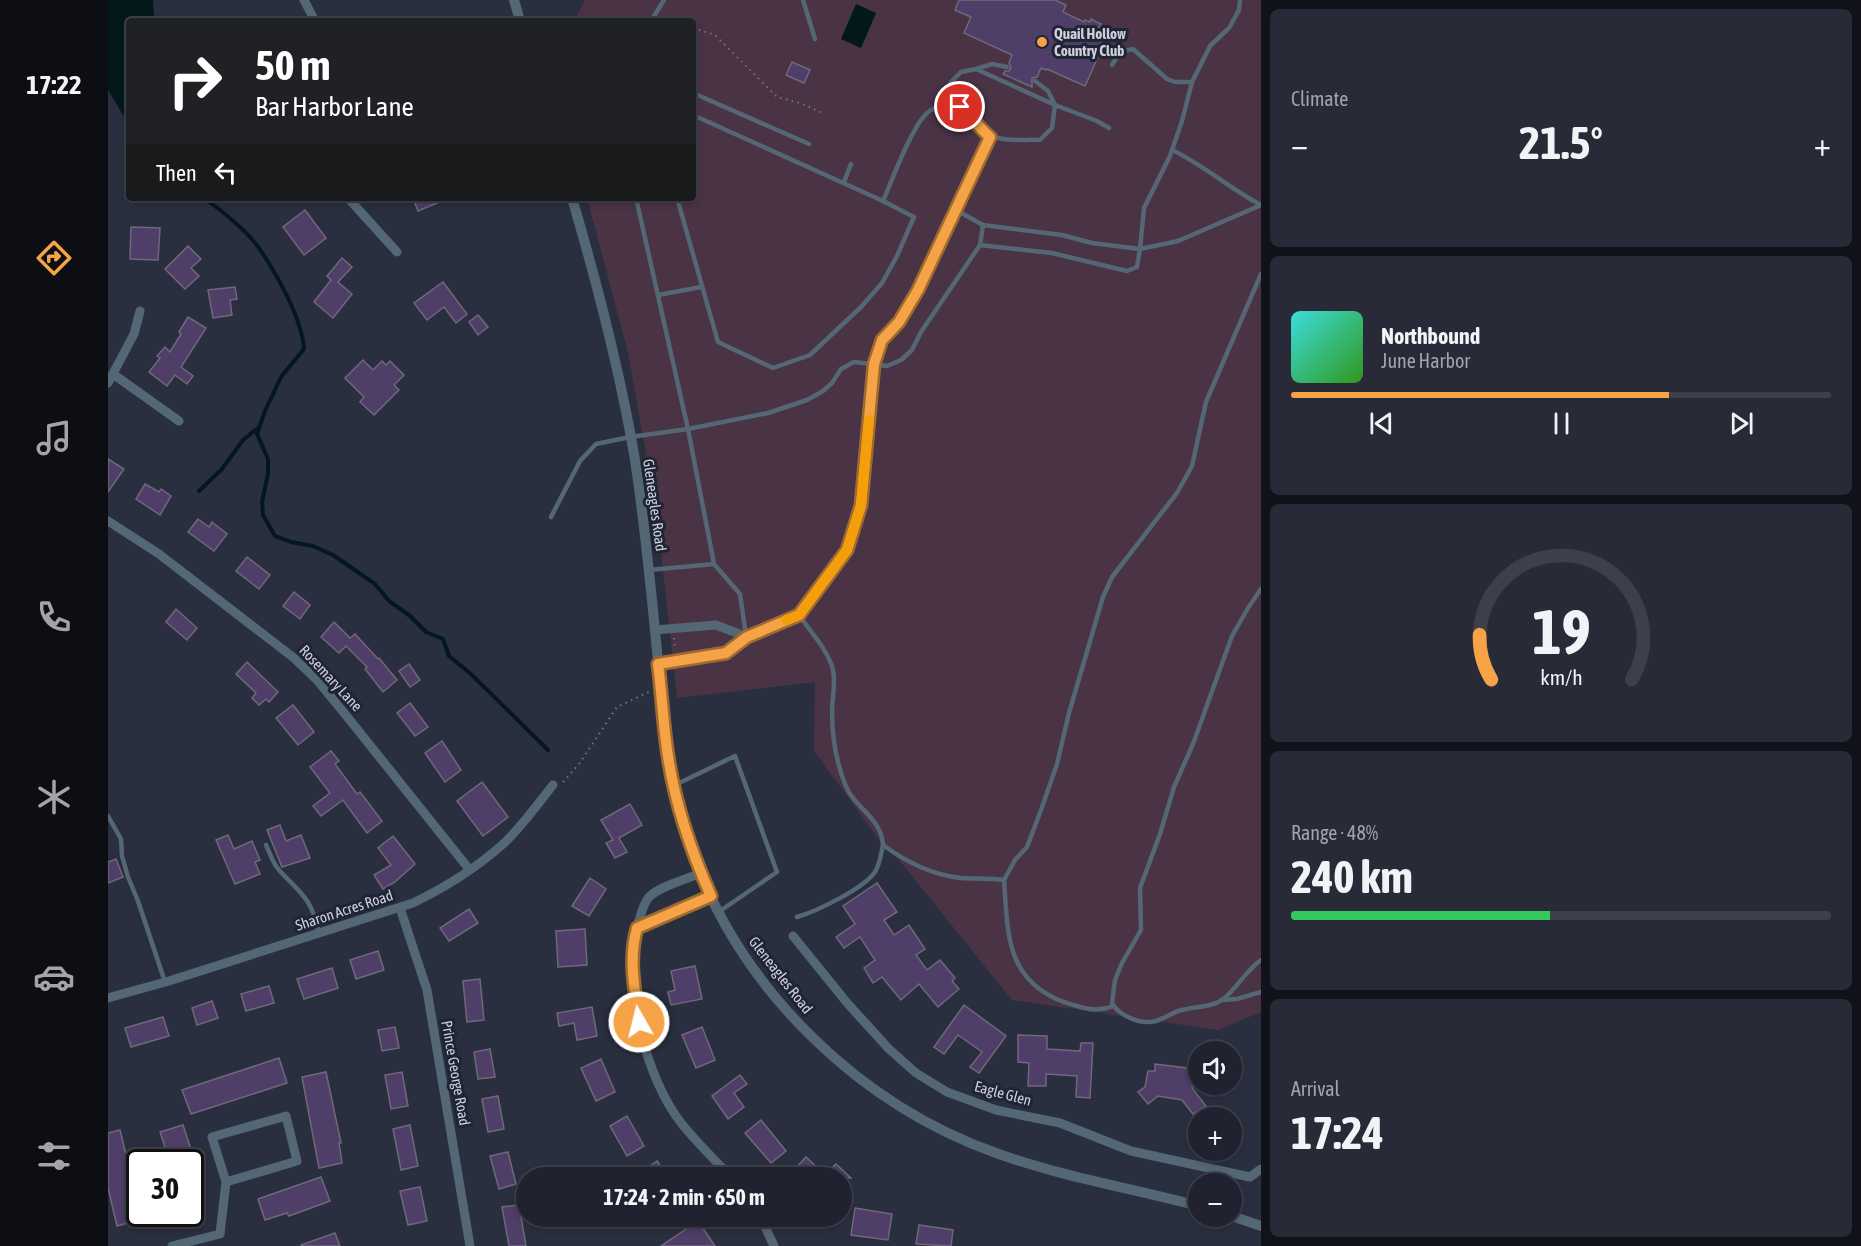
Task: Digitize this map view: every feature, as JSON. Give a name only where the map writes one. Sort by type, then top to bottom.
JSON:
[{"type":"street","points":[[304,0],[313,18]]},
{"type":"street","points":[[514,0],[519,18]]},
{"type":"street","points":[[658,664],[726,653],[747,637],[799,615],[847,550],[861,505],[874,364],[882,340],[899,322],[918,290],[990,137]]},
{"type":"street","points":[[351,201],[398,252]]},
{"type":"street","name":"Gleneagles Road","points":[[573,201],[608,322],[630,437],[649,570],[668,756],[674,786],[681,815],[701,873],[711,896],[752,966],[784,1007],[829,1054],[912,1114],[968,1142],[1027,1163],[1188,1203]]},
{"type":"street","points":[[108,383],[134,334],[140,311]]},
{"type":"street","points":[[113,374],[179,421]]},
{"type":"street","name":"Rosemary Lane","points":[[108,521],[159,554],[302,666],[350,719],[469,869]]},
{"type":"street","points":[[655,630],[716,625],[747,637]]},
{"type":"street","name":"Sharon Acres Road","points":[[108,998],[400,908],[435,893],[502,845],[553,785]]},
{"type":"street","points":[[701,873],[649,897],[641,912],[633,942],[632,970],[639,1022],[654,1076],[681,1124],[722,1167]]},
{"type":"street","points":[[637,928],[711,896]]},
{"type":"street","name":"Prince George Road","points":[[400,908],[427,990],[470,1246]]},
{"type":"street","name":"Eagle Glen","points":[[793,936],[848,1004],[889,1049],[916,1073],[947,1092],[996,1110],[1060,1123],[1131,1151],[1250,1178],[1261,1169]]},
{"type":"street","points":[[172,1246],[220,1234],[226,1182],[212,1137],[286,1116],[297,1161],[226,1182]]},
{"type":"street","points":[[1242,1219],[1261,1226]]},
{"type":"street","points":[[765,1227],[774,1246]]},
{"type":"lane","points":[[653,18],[664,0]]},
{"type":"lane","points":[[802,0],[815,39]]},
{"type":"lane","points":[[980,245],[1052,253],[1127,271],[1137,267],[1144,208],[1172,150],[1192,82],[1210,46],[1230,27],[1239,9],[1240,0]]},
{"type":"lane","points":[[1112,65],[1120,52],[1133,49],[1167,79],[1174,82],[1192,82]]},
{"type":"lane","points":[[950,105],[951,82],[961,72],[992,64],[1007,67]]},
{"type":"lane","points":[[976,69],[1109,128]]},
{"type":"lane","points":[[884,201],[897,167],[920,121],[937,107],[950,105],[960,107],[971,115],[990,137],[1040,140],[1052,128],[1055,105],[1048,91],[1035,81]]},
{"type":"lane","points":[[696,94],[809,144]]},
{"type":"lane","points":[[678,201],[718,342],[773,368],[810,355],[861,308],[882,283],[914,217],[844,182],[696,115]]},
{"type":"lane","points":[[1172,150],[1194,160],[1246,198],[1261,205]]},
{"type":"lane","points":[[844,182],[851,164]]},
{"type":"lane","points":[[637,201],[688,429],[714,564],[740,594],[747,637]]},
{"type":"lane","points":[[956,210],[983,225],[1062,235],[1092,243],[1140,249],[1178,241],[1261,205]]},
{"type":"lane","points":[[551,517],[580,462],[596,444],[768,413],[807,400],[824,391],[841,369],[854,362],[887,366],[901,360],[912,350],[921,332],[980,245],[983,225]]},
{"type":"lane","points":[[1113,1006],[1100,1010],[1077,1007],[1048,994],[1023,972],[1016,962],[1007,928],[1004,880],[1015,860],[1027,847],[1041,810],[1057,764],[1069,713],[1103,597],[1113,577],[1177,493],[1192,466],[1206,402],[1261,274]]},
{"type":"lane","points":[[658,295],[701,287]]},
{"type":"lane","points":[[649,570],[714,564]]},
{"type":"lane","points":[[1261,589],[1233,636],[1193,744],[1174,787],[1140,888],[1141,930],[1115,980],[1111,998],[1113,1006],[1126,1016],[1148,1022],[1182,1010],[1213,1004],[1231,993],[1252,967],[1261,960]]},
{"type":"lane","points":[[797,917],[822,908],[869,878],[879,864],[883,845],[883,836],[876,824],[847,790],[835,746],[832,710],[833,669],[799,615]]},
{"type":"lane","points":[[674,786],[735,756],[777,872],[720,912]]},
{"type":"lane","points":[[108,816],[121,839],[122,856],[128,878],[165,982]]},
{"type":"lane","points":[[266,845],[278,870],[309,901],[319,934]]},
{"type":"lane","points":[[883,845],[928,870],[960,878],[1004,880]]},
{"type":"lane","points":[[1221,1000],[1236,999],[1261,992]]},
{"type":"path","points":[[696,29],[715,35],[777,97],[824,113]]},
{"type":"path","points":[[674,638],[675,651]]},
{"type":"path","points":[[553,785],[560,785],[579,764],[617,707],[648,692]]},
{"type":"shaded area","points":[[108,0],[153,0],[154,18],[126,18],[126,118],[108,90]]},
{"type":"shaded area","points":[[585,0],[1261,0],[1261,1012],[1218,1030],[1012,1000],[900,861],[883,845],[814,751],[815,682],[677,698],[661,552],[646,453],[628,353],[588,201],[696,201],[696,18],[576,18]]},
{"type":"shaded area","points":[[856,4],[876,13],[861,48],[841,39]]},
{"type":"building","name":"Quail Hollow Country Club","points":[[959,0],[1055,0],[1066,5],[1063,12],[1084,22],[1085,20],[1090,22],[1091,19],[1101,24],[1099,27],[1105,30],[1099,47],[1102,48],[1085,86],[1041,68],[1037,77],[1032,78],[1032,87],[1003,74],[1011,68],[1009,63],[1012,55],[964,33],[971,17],[955,10]]},
{"type":"building","points":[[792,62],[810,70],[804,83],[786,75]]},
{"type":"building","points":[[414,201],[442,201],[418,211]]},
{"type":"building","points":[[305,210],[326,238],[304,255],[283,227]]},
{"type":"building","points":[[131,227],[160,228],[158,260],[130,259]]},
{"type":"building","points":[[188,246],[201,259],[191,268],[199,276],[185,289],[165,269]]},
{"type":"building","points":[[342,258],[352,267],[338,282],[352,294],[333,318],[314,302],[331,280],[327,276]]},
{"type":"building","points":[[443,282],[467,314],[456,323],[444,307],[427,320],[414,303]]},
{"type":"building","points":[[235,287],[237,299],[230,300],[232,315],[213,318],[208,290]]},
{"type":"building","points":[[478,315],[488,327],[478,335],[469,322]]},
{"type":"building","points":[[188,317],[206,328],[181,367],[193,376],[187,384],[175,375],[167,386],[149,372],[160,358],[157,356],[165,347],[170,352]]},
{"type":"building","points":[[363,360],[373,370],[382,361],[386,365],[390,361],[404,375],[394,385],[399,390],[374,415],[360,402],[364,397],[345,378]]},
{"type":"building","points":[[108,459],[124,469],[108,492]]},
{"type":"building","points":[[145,484],[159,492],[161,489],[171,496],[160,515],[136,499]]},
{"type":"building","points":[[198,519],[209,527],[212,522],[227,534],[214,551],[188,532]]},
{"type":"building","points":[[247,557],[270,575],[259,589],[236,571]]},
{"type":"building","points":[[294,592],[310,605],[300,619],[283,606]]},
{"type":"building","points":[[176,609],[197,628],[187,640],[166,622]]},
{"type":"building","points":[[334,622],[350,638],[355,634],[397,680],[383,692],[365,669],[367,667],[346,646],[339,653],[321,637]]},
{"type":"building","points":[[247,662],[278,692],[269,702],[266,699],[259,705],[252,698],[256,693],[236,674]]},
{"type":"building","points":[[409,664],[420,680],[410,687],[399,671]]},
{"type":"building","points":[[410,703],[428,727],[415,736],[397,713]]},
{"type":"building","points":[[293,705],[314,732],[298,745],[276,718]]},
{"type":"building","points":[[442,741],[461,770],[445,782],[425,753]]},
{"type":"building","points":[[331,751],[339,761],[335,764],[357,794],[360,792],[382,821],[367,833],[343,800],[321,816],[313,806],[330,793],[310,767]]},
{"type":"building","points":[[482,782],[508,817],[483,836],[457,801]]},
{"type":"building","points":[[630,804],[642,825],[619,838],[627,852],[615,858],[606,843],[613,840],[601,820]]},
{"type":"building","points":[[280,825],[286,841],[301,835],[310,858],[282,867],[267,830]]},
{"type":"building","points":[[228,835],[234,849],[252,841],[260,860],[255,862],[260,874],[235,884],[216,840]]},
{"type":"building","points":[[393,836],[415,864],[395,882],[383,889],[374,875],[391,865],[378,848]]},
{"type":"building","points":[[116,859],[123,877],[108,883],[108,862]]},
{"type":"building","points":[[590,878],[606,889],[589,916],[572,906]]},
{"type":"building","points":[[877,883],[897,912],[884,920],[894,935],[909,925],[925,949],[916,955],[927,970],[940,960],[955,978],[952,981],[959,989],[938,1007],[919,984],[901,1000],[882,977],[873,983],[864,968],[875,960],[860,937],[844,948],[836,937],[855,924],[843,906]]},
{"type":"building","points":[[469,909],[478,923],[449,941],[440,928]]},
{"type":"building","points":[[585,929],[587,965],[558,967],[556,931]]},
{"type":"building","points":[[378,951],[384,970],[356,979],[350,960]]},
{"type":"building","points":[[695,966],[702,999],[671,1005],[668,992],[675,990],[671,971]]},
{"type":"building","points":[[332,968],[338,988],[304,999],[297,979]]},
{"type":"building","points":[[480,979],[484,1020],[467,1022],[463,981]]},
{"type":"building","points":[[269,986],[274,1003],[246,1011],[241,994]]},
{"type":"building","points":[[212,1001],[218,1018],[197,1025],[192,1008]]},
{"type":"building","points":[[964,1005],[1006,1036],[979,1073],[970,1067],[982,1052],[958,1035],[944,1054],[934,1047]]},
{"type":"building","points":[[592,1007],[597,1036],[577,1040],[574,1023],[559,1026],[557,1013]]},
{"type":"building","points":[[163,1017],[169,1036],[131,1047],[125,1028]]},
{"type":"building","points":[[395,1027],[399,1048],[382,1051],[378,1030]]},
{"type":"building","points":[[702,1027],[715,1060],[696,1068],[682,1035]]},
{"type":"building","points":[[1018,1035],[1047,1036],[1047,1049],[1080,1051],[1081,1043],[1093,1043],[1090,1098],[1076,1097],[1077,1076],[1046,1074],[1046,1086],[1028,1086],[1029,1063],[1018,1062]]},
{"type":"building","points":[[490,1049],[495,1077],[478,1079],[474,1052]]},
{"type":"building","points":[[279,1058],[287,1083],[191,1114],[182,1090]]},
{"type":"building","points":[[601,1059],[615,1092],[596,1101],[581,1068]]},
{"type":"building","points":[[1155,1064],[1188,1068],[1188,1095],[1197,1095],[1206,1106],[1188,1108],[1182,1100],[1158,1096],[1148,1104],[1138,1092],[1145,1087],[1148,1071],[1155,1071]]},
{"type":"building","points":[[326,1072],[341,1143],[339,1143],[342,1163],[319,1168],[302,1077]]},
{"type":"building","points":[[402,1072],[408,1106],[391,1109],[385,1075]]},
{"type":"building","points":[[740,1075],[747,1084],[734,1093],[744,1107],[728,1119],[712,1096]]},
{"type":"building","points":[[498,1096],[504,1129],[488,1132],[482,1099]]},
{"type":"building","points":[[627,1116],[644,1146],[627,1156],[610,1126]]},
{"type":"building","points":[[761,1120],[786,1151],[771,1163],[745,1133]]},
{"type":"building","points":[[183,1125],[191,1149],[166,1149],[160,1132]]},
{"type":"building","points":[[410,1125],[418,1166],[401,1170],[393,1129]]},
{"type":"building","points":[[120,1130],[126,1155],[126,1224],[117,1226],[108,1188],[108,1133]]},
{"type":"building","points":[[508,1152],[516,1184],[499,1189],[490,1156]]},
{"type":"building","points":[[806,1157],[817,1167],[797,1167]]},
{"type":"building","points":[[657,1161],[661,1167],[649,1167]]},
{"type":"building","points":[[321,1177],[330,1201],[289,1216],[287,1213],[265,1220],[258,1199]]},
{"type":"building","points":[[420,1187],[427,1221],[408,1225],[400,1191]]},
{"type":"building","points":[[516,1205],[516,1227],[523,1227],[526,1246],[509,1246],[502,1207]]},
{"type":"building","points":[[855,1208],[892,1214],[888,1240],[851,1235]]},
{"type":"building","points":[[919,1225],[953,1230],[951,1246],[916,1244]]},
{"type":"building","points":[[689,1227],[702,1227],[715,1246],[661,1246]]},
{"type":"building","points":[[335,1233],[340,1246],[301,1245]]},
{"type":"waterway","points":[[208,201],[241,228],[259,248],[288,297],[302,337],[304,349],[281,377],[257,434],[268,459],[268,474],[262,502],[263,515],[275,536],[313,546],[333,555],[375,584],[389,601],[410,616],[426,632],[443,639],[449,656],[471,674],[548,750]]},
{"type":"waterway","points":[[199,491],[222,469],[243,440],[259,427]]},
{"type":"slow traffic","points":[[786,620],[799,615],[847,550],[861,505],[869,420]]},
{"type":"place","name":"Quail Hollow Country Club","points":[[1042,42]]},
{"type":"route","points":[[639,1022],[632,970],[633,942],[637,928],[711,896],[695,858],[674,786],[668,756],[658,664],[726,653],[747,637],[799,615],[847,550],[861,505],[874,364],[882,340],[899,322],[918,290],[990,137],[971,115],[960,107]]}]
